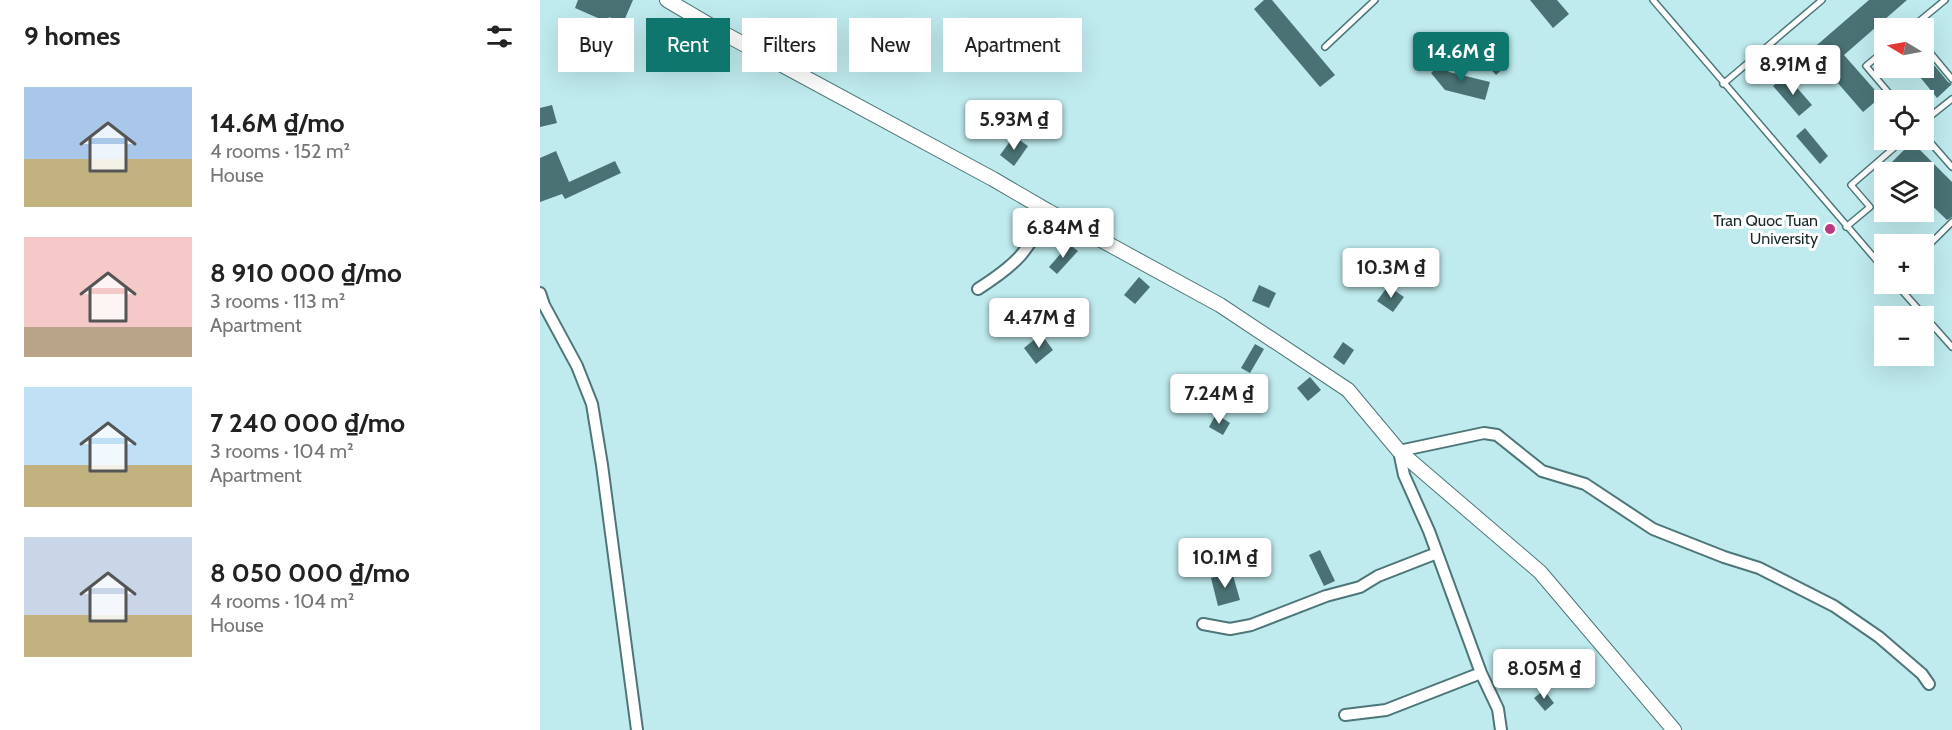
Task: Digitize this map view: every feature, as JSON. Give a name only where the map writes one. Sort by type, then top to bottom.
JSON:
[{"type":"street","points":[[667,0],[1220,305],[1348,390],[1399,451],[1540,572],[1674,730]]},
{"type":"street","points":[[978,289],[1002,274],[1023,255],[1048,211]]},
{"type":"street","points":[[540,293],[592,404],[637,730]]},
{"type":"street","points":[[1399,451],[1484,433],[1497,435],[1542,471],[1585,484],[1653,529],[1724,557],[1759,567],[1834,606],[1879,637],[1922,674],[1929,684]]},
{"type":"street","points":[[1399,451],[1404,475],[1437,553],[1481,673],[1498,709],[1501,730]]},
{"type":"street","points":[[1203,624],[1230,629],[1251,625],[1326,596],[1360,587],[1378,576],[1437,553]]},
{"type":"street","points":[[1345,715],[1386,710],[1481,673]]},
{"type":"lane","points":[[1326,47],[1375,0]]},
{"type":"lane","points":[[1653,0],[1874,258]]},
{"type":"lane","points":[[1723,84],[1822,0]]},
{"type":"lane","points":[[1923,18],[1945,0]]},
{"type":"lane","points":[[1934,57],[1952,79]]},
{"type":"lane","points":[[1874,59],[1866,66],[1874,75]]},
{"type":"lane","points":[[1876,78],[1886,90]]},
{"type":"lane","points":[[1934,113],[1952,99]]},
{"type":"lane","points":[[1934,145],[1950,160],[1952,167]]},
{"type":"lane","points":[[1846,227],[1870,207],[1851,185],[1891,150]]},
{"type":"lane","points":[[1934,240],[1952,222]]},
{"type":"lane","points":[[1905,294],[1952,347]]},
{"type":"building","points":[[578,0],[633,0],[625,18],[598,18],[575,8]]},
{"type":"building","points":[[1264,0],[1272,0],[1335,75],[1320,87],[1254,9]]},
{"type":"building","points":[[1530,0],[1557,0],[1569,14],[1553,28]]},
{"type":"building","points":[[1869,0],[1907,0],[1886,18],[1874,18],[1874,29],[1844,55],[1875,90],[1874,103],[1863,112],[1810,51]]},
{"type":"building","points":[[1499,53],[1509,63],[1496,75],[1487,65]]},
{"type":"building","points":[[1442,63],[1449,72],[1490,82],[1485,100],[1445,90],[1431,73]]},
{"type":"building","points":[[1934,65],[1952,84],[1937,98],[1934,90],[1931,90],[1921,78],[1934,78]]},
{"type":"building","points":[[1786,75],[1812,105],[1799,116],[1773,86]]},
{"type":"building","points":[[552,105],[557,123],[540,127],[540,108]]},
{"type":"building","points":[[1805,128],[1828,156],[1820,164],[1796,136]]},
{"type":"building","points":[[1014,136],[1028,146],[1014,166],[1000,155]]},
{"type":"building","points":[[1904,150],[1920,150],[1932,162],[1892,162]]},
{"type":"building","points":[[556,151],[569,182],[615,161],[621,173],[565,199],[562,194],[540,202],[540,158]]},
{"type":"building","points":[[1934,164],[1952,182],[1952,217],[1947,220],[1934,208]]},
{"type":"building","points":[[1069,244],[1078,251],[1057,274],[1049,267]]},
{"type":"building","points":[[1139,277],[1150,287],[1135,304],[1124,295]]},
{"type":"building","points":[[1259,285],[1276,293],[1269,308],[1252,301]]},
{"type":"building","points":[[1388,286],[1404,297],[1393,312],[1377,301]]},
{"type":"building","points":[[1041,334],[1053,350],[1036,364],[1024,348]]},
{"type":"building","points":[[1343,342],[1354,350],[1344,365],[1333,357]]},
{"type":"building","points":[[1255,344],[1264,349],[1250,373],[1241,368]]},
{"type":"building","points":[[1310,377],[1321,390],[1308,401],[1297,388]]},
{"type":"building","points":[[1216,414],[1230,423],[1223,435],[1209,427]]},
{"type":"building","points":[[1320,550],[1335,581],[1324,586],[1309,555]]},
{"type":"building","points":[[1232,572],[1240,600],[1218,606],[1211,578]]},
{"type":"building","points":[[1544,690],[1554,703],[1545,711],[1534,698]]},
{"type":"place","name":"Tran Quoc Tuan University","points":[[1830,229]]}]
